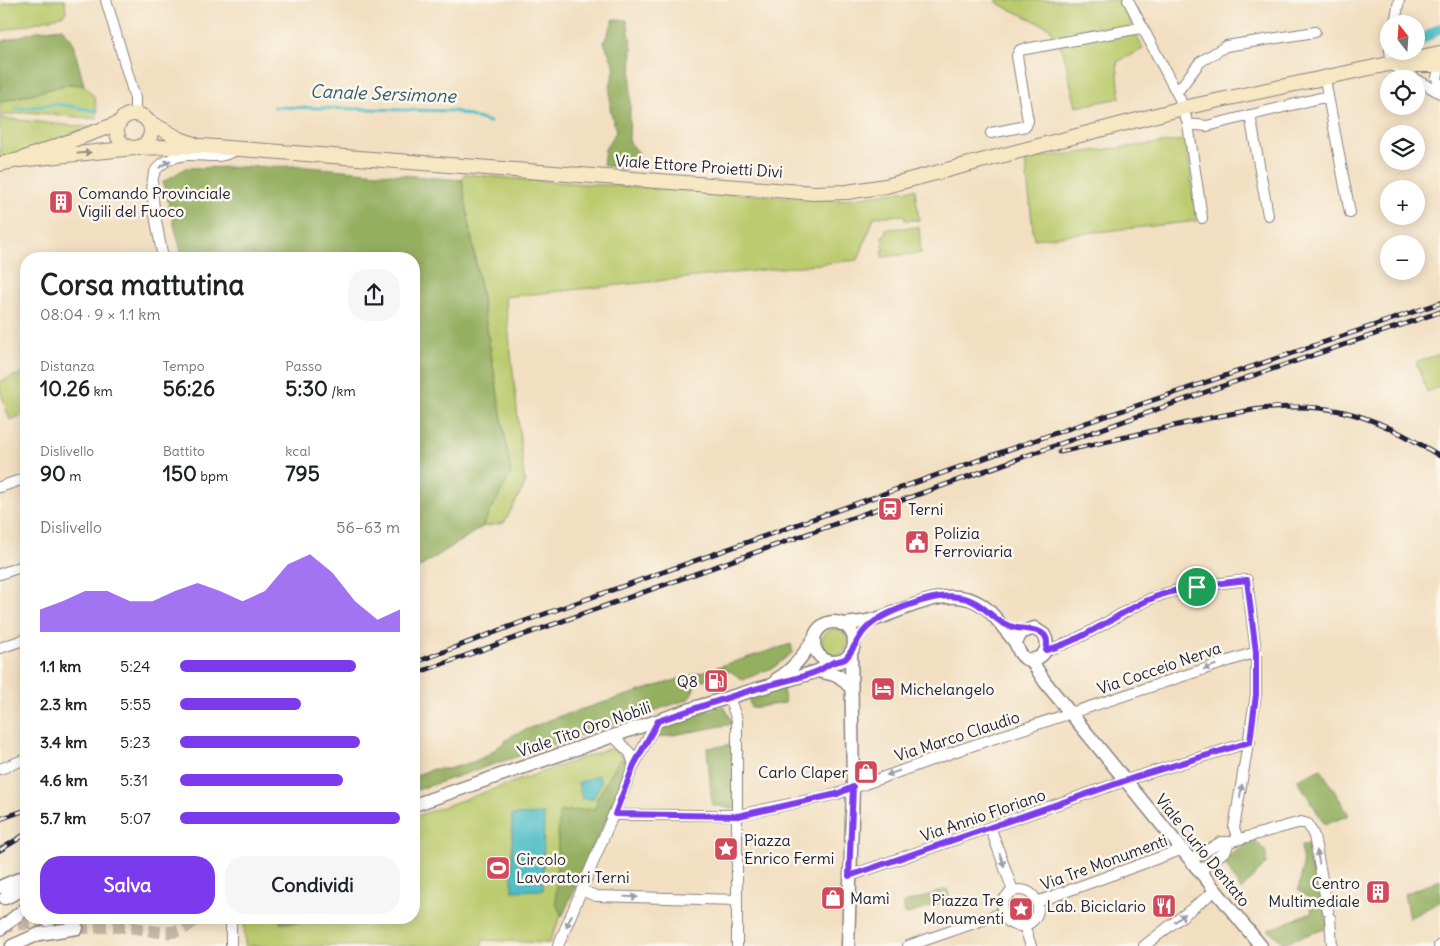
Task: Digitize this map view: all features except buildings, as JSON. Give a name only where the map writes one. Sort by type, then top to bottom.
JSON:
[{"type":"main road","points":[[1425,55],[1440,53]]},
{"type":"main road","name":"Viale Ettore Proietti Divi","points":[[0,164],[19,160],[134,148],[202,146],[814,193],[847,192],[903,182],[1183,108],[1325,78],[1384,60]]},
{"type":"main road","points":[[1398,60],[1423,67],[1440,64]]},
{"type":"main road","name":"Viale Ettore Proietti Divi","points":[[19,160],[119,123],[126,116],[135,114],[143,116],[149,122],[180,139],[202,146]]},
{"type":"main road","points":[[119,123],[120,139],[123,144],[134,148],[148,142],[152,132],[149,122]]},
{"type":"street","points":[[106,0],[135,98],[135,114]]},
{"type":"street","points":[[1128,0],[1141,28],[1177,92],[1183,108],[1188,124],[1202,218]]},
{"type":"street","points":[[1396,15],[1399,0]]},
{"type":"street","points":[[991,133],[1020,128],[1026,126],[1028,121],[1017,56],[1020,50],[1141,28]]},
{"type":"street","points":[[1177,92],[1200,62],[1226,46],[1315,32]]},
{"type":"street","points":[[1393,60],[1405,70]]},
{"type":"street","points":[[1440,64],[1437,78],[1440,92]]},
{"type":"street","points":[[1325,78],[1350,213]]},
{"type":"street","points":[[1425,84],[1440,92]]},
{"type":"street","points":[[1188,124],[1207,126],[1328,96]]},
{"type":"street","points":[[1250,115],[1268,215]]},
{"type":"street","points":[[162,252],[151,185],[154,172],[166,161],[185,156],[226,156],[238,149]]},
{"type":"street","points":[[0,487],[20,480]]},
{"type":"street","points":[[0,574],[20,567]]},
{"type":"street","points":[[1040,655],[1068,645],[1148,600],[1197,587],[1247,580],[1256,652],[1256,695],[1250,742],[1233,841],[1226,850],[1200,871]]},
{"type":"street","name":"Viale Curio Dentato","points":[[881,617],[909,606],[941,597],[958,596],[973,600],[986,608],[1016,643],[1018,653],[1040,655]]},
{"type":"street","points":[[881,617],[865,629],[844,659],[834,662],[821,658],[816,652],[814,639],[824,625],[860,623],[881,617]]},
{"type":"street","name":"Viale Curio Dentato","points":[[996,620],[1012,627],[1034,628],[1042,632],[1046,638],[1040,655],[1045,682],[1261,946]]},
{"type":"street","points":[[841,624],[850,632],[852,648],[853,787],[848,946]]},
{"type":"street","points":[[1016,643],[1017,638],[1026,629]]},
{"type":"street","name":"Viale Tito Oro Nobili","points":[[766,686],[787,674],[800,660],[814,639]]},
{"type":"street","points":[[0,648],[20,641]]},
{"type":"street","name":"Via Cocceio Nerva","points":[[1072,714],[1256,652]]},
{"type":"street","name":"Viale Tito Oro Nobili","points":[[420,804],[729,697],[818,672],[834,662]]},
{"type":"street","points":[[818,672],[839,676],[851,688]]},
{"type":"street","points":[[729,697],[737,720],[737,946]]},
{"type":"street","name":"Via Marco Claudio","points":[[738,816],[837,794],[1072,714]]},
{"type":"street","points":[[558,946],[583,891],[634,765],[658,721]]},
{"type":"street","points":[[613,736],[630,753],[634,765]]},
{"type":"street","name":"Via Annio Floriano","points":[[849,876],[991,829],[1126,781],[1250,742]]},
{"type":"street","points":[[0,769],[20,761]]},
{"type":"street","points":[[615,814],[738,816]]},
{"type":"street","name":"Via Tre Monumenti","points":[[1037,902],[1221,842],[1233,841],[1301,822],[1308,824],[1314,836],[1329,915],[1332,946]]},
{"type":"street","points":[[991,829],[1014,891]]},
{"type":"street","points":[[2,893],[20,880]]},
{"type":"street","points":[[2,893],[20,889]]},
{"type":"street","points":[[1025,890],[1037,902],[1038,908],[1034,919],[1024,925],[1012,924],[1003,914],[1004,898],[1014,891],[1025,890]]},
{"type":"street","points":[[1144,946],[1216,890]]},
{"type":"street","points":[[583,891],[596,896],[737,900]]},
{"type":"street","points":[[0,929],[20,913]]},
{"type":"street","points":[[908,946],[1003,914]]},
{"type":"street","points":[[231,924],[231,946]]},
{"type":"street","points":[[1024,925],[1031,946]]},
{"type":"street","points":[[12,946],[39,934],[77,928]]},
{"type":"green space","points":[[22,0],[65,0],[66,13],[0,32],[0,5]]},
{"type":"green space","points":[[996,0],[1120,0],[1143,49],[1117,62],[1120,98],[1076,107],[1063,51],[1050,28],[999,4]]},
{"type":"green space","points":[[614,19],[627,20],[632,48],[629,141],[639,153],[626,170],[603,165],[605,149],[616,132],[610,108],[610,86],[615,68],[604,42]]},
{"type":"green space","points":[[62,28],[72,40],[84,85],[69,84],[0,102],[0,42],[37,31]]},
{"type":"green space","points":[[69,84],[84,85],[95,98],[97,119],[29,112],[0,116],[0,102]]},
{"type":"green space","points":[[0,118],[96,128],[0,161]]},
{"type":"green space","points":[[1186,140],[1197,221],[1034,239],[1025,159]]},
{"type":"green space","points":[[295,166],[462,180],[511,473],[482,527],[420,567],[420,252],[181,252],[163,182],[186,168]]},
{"type":"green space","points":[[464,174],[540,181],[840,200],[915,189],[919,220],[905,220],[904,215],[874,217],[858,260],[505,297],[525,485],[504,523],[482,527],[511,473],[462,180]]},
{"type":"green space","points":[[919,227],[921,253],[882,257],[881,251],[884,251],[882,236],[885,235],[886,229]]},
{"type":"green space","points":[[1440,354],[1440,387],[1427,392],[1416,362]]},
{"type":"green space","points":[[20,374],[20,416],[10,420],[0,390],[0,381]]},
{"type":"green space","points":[[835,629],[844,633],[848,642],[844,651],[835,655],[826,651],[822,642],[826,633]]},
{"type":"green space","points":[[791,644],[793,652],[774,667],[743,680],[730,671],[697,682],[689,699],[420,789],[420,774],[433,769],[448,769],[473,762],[488,755],[513,735],[557,717]]},
{"type":"green space","points":[[783,687],[785,703],[751,708],[748,697]]},
{"type":"green space","points":[[724,706],[733,724],[657,738],[659,724]]},
{"type":"green space","points":[[737,744],[739,809],[712,805],[707,748]]},
{"type":"green space","name":"Circolo Lavoratori Terni","points":[[611,748],[624,757],[626,770],[549,943],[482,940],[482,946],[245,946],[244,924],[420,924],[420,815]]},
{"type":"green space","points":[[633,759],[562,917],[556,903],[559,812],[596,808],[597,798],[619,760]]},
{"type":"green space","points":[[1321,769],[1349,815],[1325,825],[1297,779]]},
{"type":"green space","points":[[1254,839],[1266,852],[1266,864],[1241,890],[1223,860]]},
{"type":"green space","points":[[1309,844],[1322,890],[1328,928],[1283,943],[1268,929],[1280,926],[1312,912],[1307,897],[1298,890],[1303,868],[1301,845]]},
{"type":"green space","points":[[1440,880],[1440,902],[1409,918],[1404,894]]},
{"type":"green space","points":[[947,889],[951,900],[905,915],[902,904]]},
{"type":"water","points":[[598,775],[601,782],[593,799],[582,799],[578,783]]},
{"type":"water","points":[[544,814],[543,890],[512,891],[512,815]]},
{"type":"waterway","name":"Canale Sersimone","points":[[1425,38],[1440,28]]},
{"type":"waterway","name":"Canale Sersimone","points":[[16,109],[57,104],[97,111]]},
{"type":"waterway","name":"Canale Sersimone","points":[[274,107],[454,111],[490,122]]},
{"type":"tunnel","points":[[0,928],[23,924]]},
{"type":"tunnel","points":[[77,928],[128,927],[156,932],[172,932],[190,924]]},
{"type":"railway","points":[[420,661],[522,622],[1047,436],[1440,303]]},
{"type":"railway","points":[[420,672],[1231,383],[1440,312]]},
{"type":"railway","points":[[1060,452],[1238,412],[1278,407],[1299,407],[1340,411],[1366,418],[1404,435],[1440,456]]},
{"type":"railway","points":[[0,819],[20,812]]},
{"type":"railway","points":[[0,850],[20,838]]},
{"type":"place","name":"Comando Provinciale Vigili del Fuoco","points":[[61,202]]},
{"type":"place","name":"Terni","points":[[890,509]]},
{"type":"place","name":"Polizia Ferroviaria","points":[[917,542]]},
{"type":"place","name":"Q8","points":[[716,681]]},
{"type":"place","name":"Michelangelo","points":[[883,689]]},
{"type":"place","name":"Carlo Claper","points":[[866,772]]},
{"type":"place","name":"Piazza Enrico Fermi","points":[[726,849]]},
{"type":"place","name":"Circolo Lavoratori Terni","points":[[498,868]]},
{"type":"place","name":"Centro Multimediale","points":[[1378,892]]},
{"type":"place","name":"Mamì","points":[[833,898]]},
{"type":"place","name":"Lab. Biciclario","points":[[1164,906]]},
{"type":"place","name":"Piazza Tre Monumenti","points":[[1021,909]]},
{"type":"route","points":[[1247,580],[1256,652],[1256,695],[1250,742],[1136,777],[991,829],[849,876],[853,787],[837,794],[738,816],[615,814],[634,765],[658,721],[706,704],[818,672],[848,656],[853,648],[853,644],[865,629],[881,617],[909,606],[941,597],[958,596],[973,600],[986,608],[996,620],[1012,627],[1034,628],[1042,632],[1047,642],[1046,650],[1068,645],[1112,618],[1148,600],[1197,587],[1247,580]]}]
